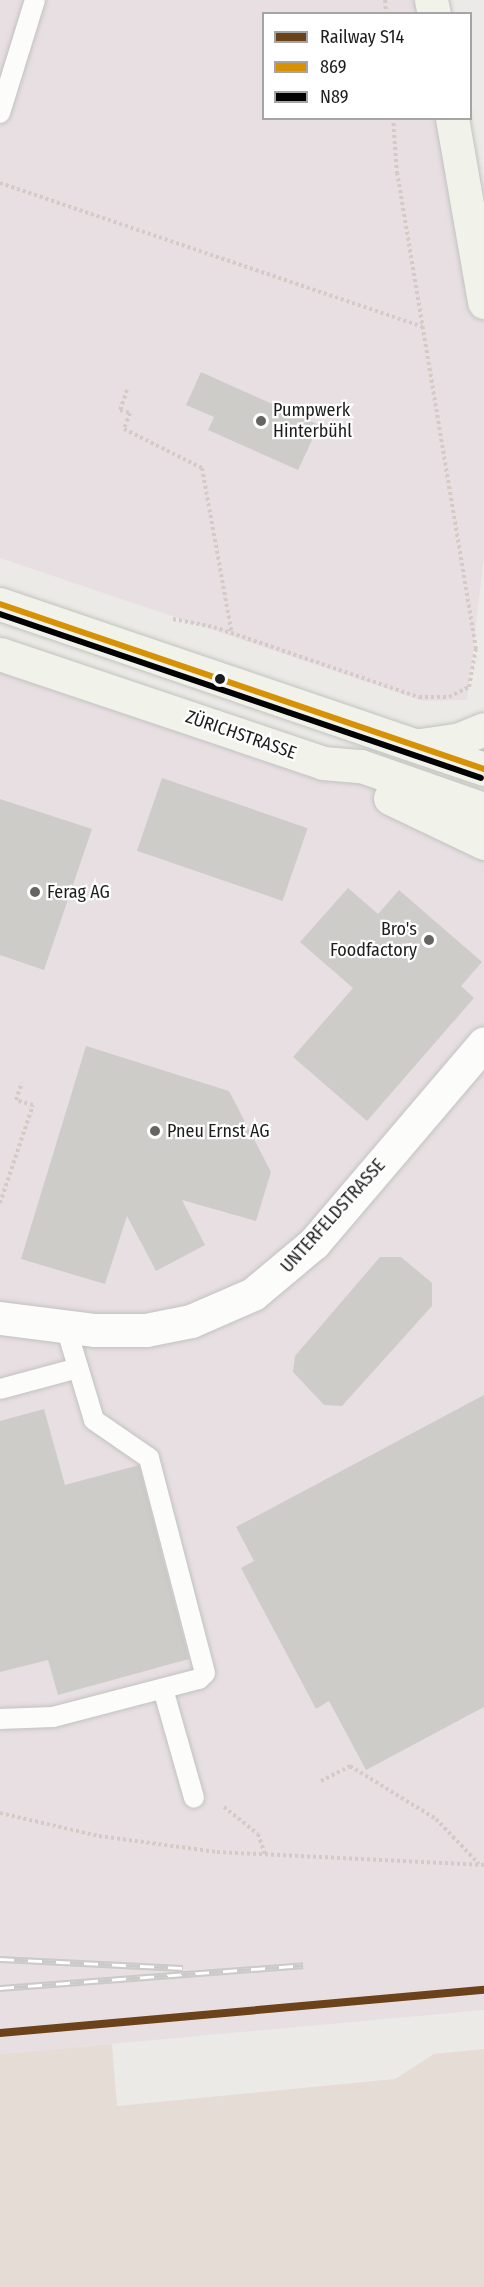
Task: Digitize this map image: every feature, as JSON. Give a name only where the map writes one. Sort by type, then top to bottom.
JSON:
[{"type":"main road","points":[[452,120],[484,302]]},
{"type":"main road","points":[[0,604],[484,768]]},
{"type":"main road","name":"ZÜRICHSTRASSE","points":[[0,654],[323,763],[361,766],[484,809]]},
{"type":"main road","points":[[418,745],[457,740],[484,729]]},
{"type":"main road","points":[[323,763],[354,785],[434,816],[484,843]]},
{"type":"street","name":"UNTERFELDSTRASSE","points":[[0,1318],[122,1332],[169,1327],[231,1306],[275,1280],[314,1243],[484,1043]]},
{"type":"lane","points":[[0,113],[35,0]]},
{"type":"lane","points":[[0,1719],[53,1717],[199,1679],[205,1673],[152,1469],[144,1452],[96,1424],[66,1327]]},
{"type":"lane","points":[[0,1389],[78,1368]]},
{"type":"lane","points":[[163,1689],[194,1798]]},
{"type":"path","points":[[161,618],[232,634],[429,699],[449,697],[469,687],[476,649],[397,174],[393,120]]},
{"type":"path","points":[[0,183],[422,327]]},
{"type":"path","points":[[127,390],[120,410],[130,413],[124,429],[202,468],[232,634]]},
{"type":"path","points":[[0,1203],[33,1105],[16,1100],[22,1083]]},
{"type":"path","points":[[321,1781],[350,1766],[436,1819],[482,1864]]},
{"type":"path","points":[[194,1798],[208,1794],[250,1826],[263,1840],[266,1857]]},
{"type":"path","points":[[0,1813],[144,1844],[266,1857],[482,1864]]},
{"type":"shaded area","points":[[0,0],[431,0],[434,12],[262,12],[262,120],[452,120],[484,302],[484,558],[467,700],[423,701],[0,558]]},
{"type":"shaded area","points":[[0,654],[484,809],[484,2010],[0,2054]]},
{"type":"shaded area","points":[[112,2044],[117,2106],[395,2079],[434,2054],[484,2049],[484,2287],[0,2287],[0,2054]]},
{"type":"building","name":"Pumpwerk Hinterbühl","points":[[201,372],[319,425],[298,470],[208,430],[214,417],[186,405]]},
{"type":"building","points":[[162,778],[308,828],[283,901],[137,851]]},
{"type":"building","name":"Ferag AG","points":[[0,799],[92,829],[44,970],[0,955]]},
{"type":"building","points":[[348,888],[378,914],[399,890],[482,962],[461,986],[474,998],[367,1121],[293,1057],[353,988],[300,942]]},
{"type":"building","name":"Pneu Ernst AG","points":[[86,1046],[229,1091],[271,1172],[256,1221],[182,1200],[205,1245],[156,1271],[127,1216],[105,1284],[21,1259]]},
{"type":"building","points":[[380,1257],[401,1257],[432,1283],[432,1306],[342,1406],[324,1405],[293,1372],[295,1356]]},
{"type":"building","points":[[484,1395],[484,1707],[366,1770],[329,1701],[316,1709],[241,1568],[254,1561],[236,1527]]},
{"type":"building","points":[[44,1409],[65,1485],[139,1465],[189,1659],[58,1695],[48,1660],[0,1672],[0,1421]]},
{"type":"railway","points":[[0,1959],[183,1968]]},
{"type":"railway","points":[[0,1988],[303,1965]]},
{"type":"rail line","name":"S14","points":[[0,2033],[484,1990]]},
{"type":"transit line","name":"869","points":[[0,604],[484,769]]},
{"type":"transit line","name":"N89","points":[[0,614],[481,778]]},
{"type":"place","name":"Pumpwerk Hinterbühl","points":[[261,421]]},
{"type":"place","name":"Ferag AG","points":[[35,892]]},
{"type":"place","name":"Bro's Foodfactory","points":[[429,940]]},
{"type":"place","name":"Pneu Ernst AG","points":[[155,1131]]}]
